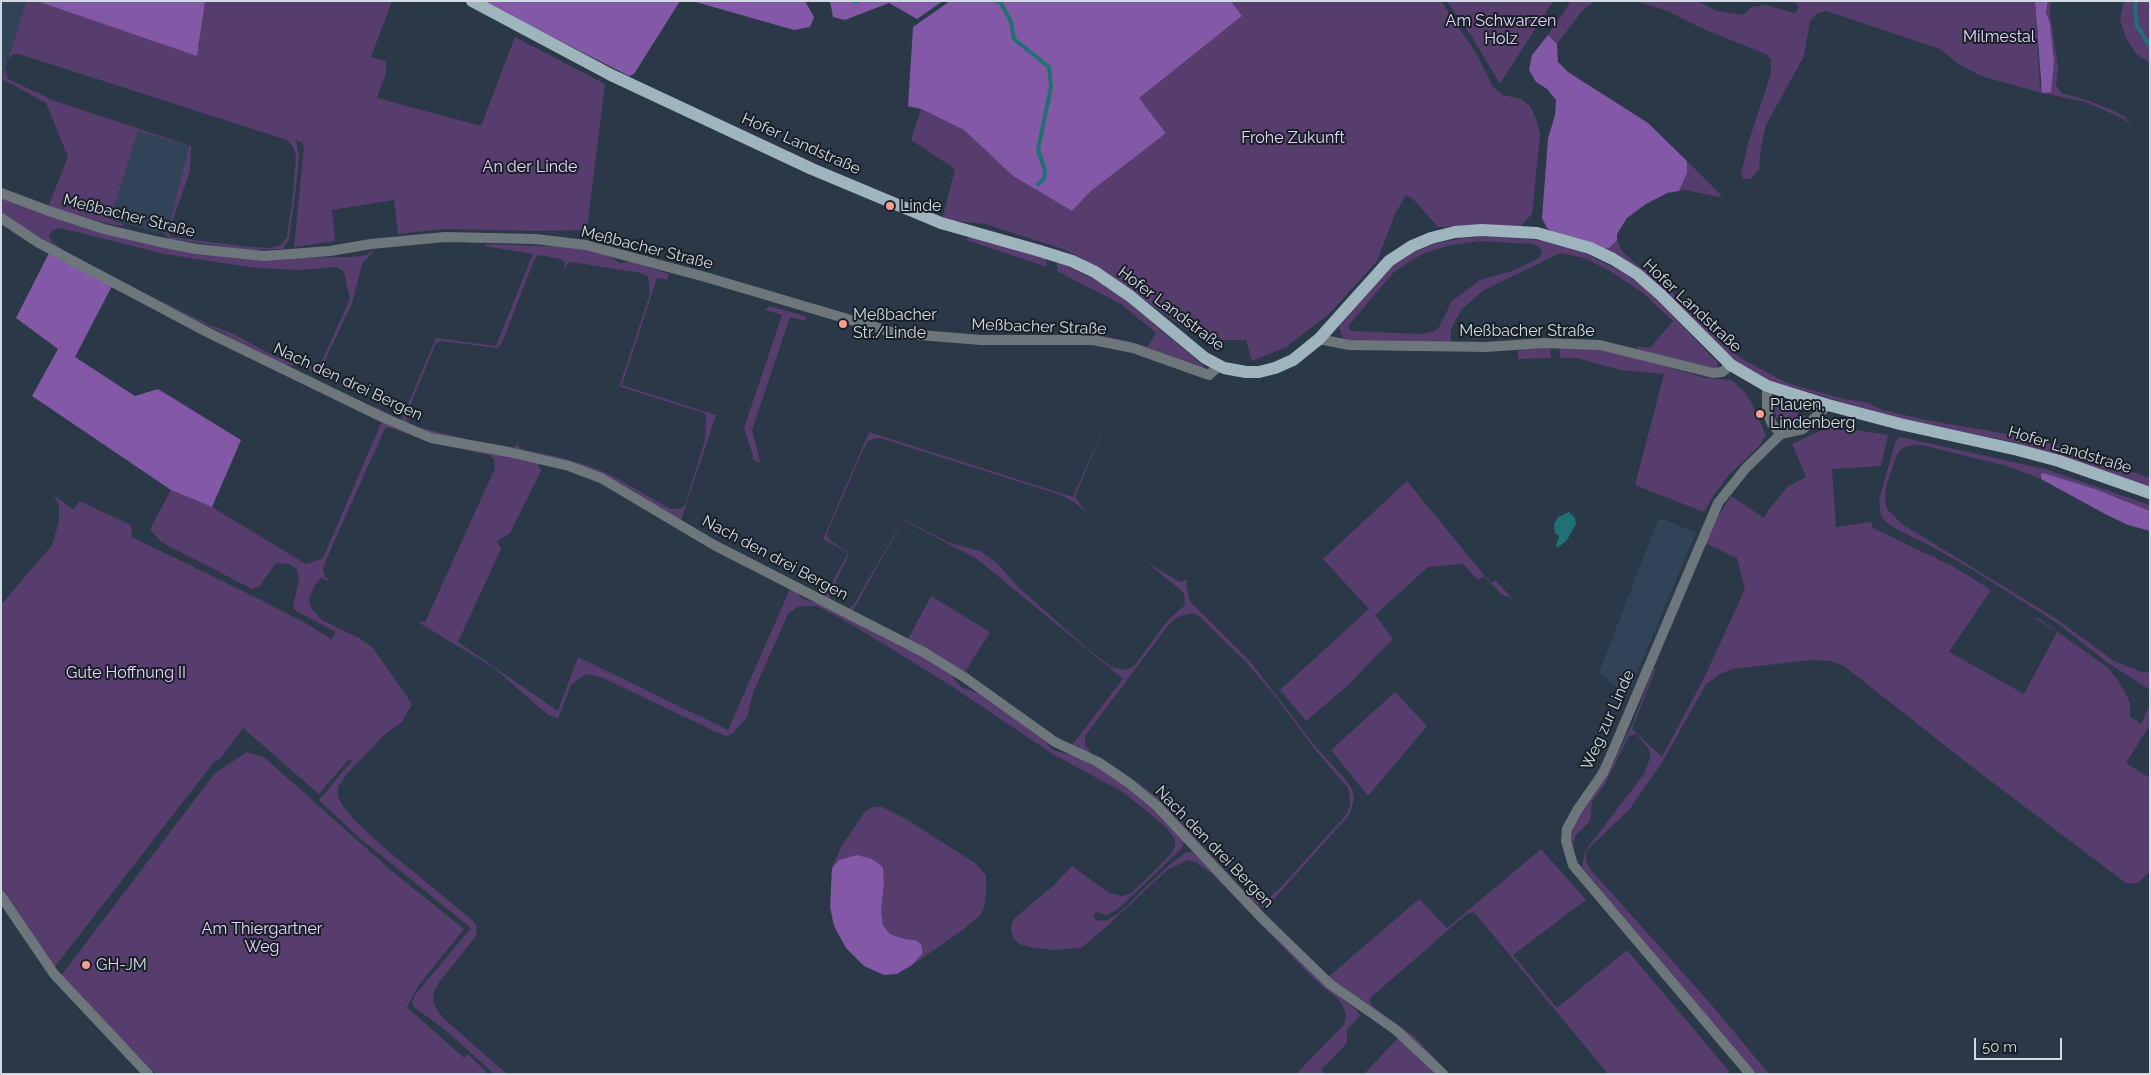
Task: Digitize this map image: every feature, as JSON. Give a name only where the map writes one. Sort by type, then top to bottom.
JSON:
[{"type":"main road","name":"Hofer Landstraße","points":[[472,1],[611,75],[812,169],[941,223],[1040,251],[1087,268],[1130,296],[1181,340],[1219,366],[1246,372],[1267,370],[1293,360],[1319,339],[1382,267],[1412,246],[1431,238],[1455,232],[1512,231],[1561,238],[1614,259],[1637,274],[1661,295],[1731,365],[1767,386],[1828,405],[1917,428],[2059,461],[2150,493]]},
{"type":"street","name":"Meßbacher Straße","points":[[1,193],[86,223],[160,242],[196,249],[264,256],[330,251],[371,244],[445,237],[535,239],[586,245],[709,278],[895,333],[981,340],[1092,340],[1133,348],[1209,375],[1219,366]]},
{"type":"street","name":"Nach den drei Bergen","points":[[1,218],[39,243],[209,333],[380,416],[431,438],[569,466],[601,478],[714,545],[925,653],[964,677],[1056,742],[1098,762],[1157,806],[1261,917],[1330,984],[1396,1030],[1442,1074]]},
{"type":"street","name":"Meßbacher Straße","points":[[1319,339],[1349,345],[1486,347],[1543,343],[1600,345],[1713,373],[1722,372],[1731,365]]},
{"type":"street","points":[[1767,386],[1768,412],[1772,424],[1781,434]]},
{"type":"street","name":"Weg zur Linde","points":[[1750,1074],[1573,865],[1566,841],[1567,829],[1578,809],[1603,773],[1718,503],[1746,468],[1781,434],[1803,429],[1828,405]]},
{"type":"street","points":[[1,896],[54,974],[148,1074]]},
{"type":"shaded area","points":[[1,1],[26,1],[1,80]]},
{"type":"shaded area","points":[[37,1],[205,1],[197,56]]},
{"type":"shaded area","points":[[482,1],[680,1],[634,74],[629,76]]},
{"type":"shaded area","points":[[692,1],[805,1],[814,17],[810,27],[794,30]]},
{"type":"shaded area","points":[[830,1],[943,1],[917,19],[889,3],[845,20],[833,17]]},
{"type":"shaded area","points":[[950,1],[1231,1],[1242,16],[1139,98],[1166,133],[1091,191],[1072,211],[1013,176],[964,130],[921,109],[908,106],[913,27]]},
{"type":"shaded area","points":[[2035,1],[2048,1],[2046,12],[2050,24],[2054,62],[2051,92],[2042,93]]},
{"type":"shaded area","points":[[1548,35],[1557,44],[1558,62],[1568,72],[1648,123],[1687,161],[1687,173],[1679,191],[1667,193],[1646,204],[1627,218],[1617,234],[1617,240],[1609,248],[1603,249],[1553,232],[1547,228],[1542,218],[1548,139],[1555,115],[1556,100],[1547,89],[1536,82],[1529,70],[1532,55]]},
{"type":"shaded area","points":[[138,131],[189,146],[167,235],[110,220]]},
{"type":"shaded area","points":[[49,253],[112,286],[75,357],[135,396],[158,389],[241,440],[212,507],[171,490],[32,396],[58,349],[16,318]]},
{"type":"shaded area","points":[[2044,473],[2095,489],[2150,511],[2150,531],[2128,525],[2041,479],[2041,474]]},
{"type":"shaded area","points":[[1569,512],[1575,518],[1576,524],[1567,540],[1558,548],[1556,545],[1559,536],[1555,533],[1554,524],[1558,517]]},
{"type":"shaded area","points":[[1659,518],[1696,532],[1627,697],[1599,672]]},
{"type":"shaded area","points":[[857,855],[872,859],[883,867],[884,885],[881,911],[883,925],[890,934],[915,940],[921,944],[923,953],[912,965],[897,974],[884,975],[864,966],[846,948],[834,926],[830,907],[832,868],[839,860]]},
{"type":"green space","name":"An der Linde","points":[[26,1],[37,1],[199,46],[200,23],[205,1],[392,1],[371,57],[386,61],[386,73],[377,98],[481,126],[515,37],[605,84],[587,230],[444,229],[398,234],[394,200],[332,210],[335,241],[294,247],[304,147],[302,143],[296,140],[299,156],[296,187],[289,239],[283,249],[249,250],[170,239],[164,234],[167,234],[189,146],[138,131],[110,220],[124,224],[121,226],[109,224],[48,207],[68,157],[46,103],[2,79],[5,68],[8,79],[55,101],[191,146],[190,171],[171,225],[169,234],[171,237],[271,248],[282,244],[287,237],[296,156],[293,147],[287,140],[19,54],[13,54],[8,59]]},
{"type":"green space","name":"Frohe Zukunft","points":[[1231,1],[1441,1],[1476,53],[1493,87],[1503,95],[1521,99],[1530,106],[1536,119],[1540,134],[1532,214],[1521,226],[1438,227],[1413,199],[1406,195],[1395,214],[1377,261],[1329,314],[1286,347],[1252,361],[1246,340],[1223,340],[1194,325],[1188,331],[1108,274],[1066,250],[985,224],[942,220],[955,169],[911,140],[921,109],[964,130],[1013,176],[1072,211],[1091,191],[1166,132],[1138,98],[1241,17]]},
{"type":"green space","name":"Am Schwarzen Holz","points":[[1447,1],[1553,1],[1500,84],[1474,40]]},
{"type":"green space","points":[[1571,1],[1595,1],[1582,11],[1557,44],[1548,35]]},
{"type":"green space","name":"Milmestal","points":[[1635,1],[1698,1],[1717,11],[1743,15],[1752,7],[1765,5],[1795,13],[1799,7],[1795,2],[1786,1],[2035,1],[2040,89],[2054,62],[2050,24],[2046,12],[2048,1],[2051,1],[2050,14],[2058,68],[2056,85],[2061,93],[2110,109],[2124,116],[2132,126],[2124,119],[2086,102],[2042,93],[1981,76],[1960,65],[1940,49],[1827,11],[1818,13],[1810,21],[1804,56],[1766,125],[1761,147],[1759,170],[1750,179],[1743,179],[1741,174],[1748,144],[1771,73],[1771,59],[1766,54],[1701,28],[1665,10]]},
{"type":"green space","points":[[2124,1],[2150,1],[2150,63],[2136,54],[2125,36],[2120,19]]},
{"type":"green space","points":[[1687,161],[1721,195],[1720,197],[1685,190],[1679,191],[1687,173]]},
{"type":"green space","points":[[1,198],[82,226],[253,258],[352,257],[366,255],[376,249],[362,264],[352,303],[320,371],[322,361],[350,299],[344,272],[337,267],[299,270],[256,268],[164,254],[60,228],[53,230],[49,235],[51,241],[66,252],[125,283],[77,259],[1,214]]},
{"type":"green space","points":[[969,236],[1046,259],[1047,267],[966,240]]},
{"type":"green space","points":[[1494,236],[1538,240],[1583,252],[1624,273],[1647,290],[1718,363],[1717,366],[1714,369],[1638,351],[1637,346],[1650,348],[1673,321],[1643,293],[1610,271],[1585,258],[1560,253],[1484,290],[1461,310],[1451,329],[1451,342],[1346,340],[1342,336],[1339,327],[1393,266],[1412,253],[1433,244],[1462,238]],"holes":[[[1479,241],[1532,244],[1540,247],[1542,252],[1539,258],[1515,270],[1480,280],[1452,301],[1438,329],[1421,334],[1352,331],[1349,329],[1349,325],[1394,272],[1427,252],[1451,245]]]},
{"type":"green space","points":[[1617,240],[1622,251],[1679,299],[1719,341],[1744,360],[1787,383],[1844,399],[1865,402],[1883,410],[1926,420],[2037,439],[2150,478],[2150,487],[2012,442],[1901,419],[1770,381],[1733,359],[1655,282],[1603,249],[1609,248]]},
{"type":"green space","points":[[487,244],[569,247],[603,251],[619,263],[632,262],[669,274],[667,280],[657,278],[622,385],[716,415],[681,520],[601,474],[554,459],[503,448],[516,446],[519,438],[518,445],[521,449],[559,457],[592,467],[615,477],[670,509],[680,509],[685,505],[705,440],[706,416],[704,413],[621,387],[620,384],[650,294],[648,276],[641,273],[571,262],[567,264],[564,271],[565,262],[560,259],[539,255],[534,260],[502,343],[498,348],[441,341],[436,343],[407,413],[407,422],[417,427],[495,446],[422,431],[341,394],[373,408],[375,406],[401,421],[436,338],[496,346],[533,254],[484,246]]},
{"type":"green space","points":[[1057,261],[1100,282],[1123,298],[1205,367],[1098,339],[1097,335],[1147,347],[1156,333],[1121,304],[1057,271]]},
{"type":"green space","points":[[127,285],[210,325],[232,333],[276,357],[315,366],[316,371],[313,372],[297,364],[292,366],[283,364]]},
{"type":"green space","points":[[769,306],[805,316],[806,321],[790,317],[752,430],[760,460],[759,463],[752,459],[753,455],[744,428],[782,315],[765,310]]},
{"type":"green space","points":[[1550,346],[1551,358],[1518,359],[1518,351]]},
{"type":"green space","points":[[1559,347],[1599,348],[1706,378],[1731,380],[1744,391],[1751,402],[1766,435],[1759,446],[1728,476],[1704,512],[1635,485],[1664,374],[1620,370],[1577,358],[1560,358]]},
{"type":"green space","points":[[1774,406],[1806,416],[1800,424],[1788,426],[1776,417]]},
{"type":"green space","points":[[1111,411],[1075,497],[1086,512],[1148,563],[1180,582],[1188,579],[1186,585],[1190,601],[1249,660],[1315,746],[1352,789],[1354,799],[1350,814],[1267,907],[1263,908],[1240,891],[1183,828],[1072,745],[1123,679],[977,559],[904,520],[950,543],[980,551],[997,563],[1016,585],[1089,650],[1111,667],[1125,670],[1134,666],[1168,620],[1185,605],[1184,593],[1075,503],[1061,495],[880,438],[868,441],[864,448],[827,533],[829,540],[848,552],[849,554],[829,596],[831,600],[824,598],[848,553],[823,539],[869,432],[1073,497]],"holes":[[[1192,613],[1200,617],[1245,661],[1348,788],[1350,807],[1346,815],[1280,888],[1271,896],[1263,899],[1254,897],[1243,890],[1162,801],[1137,782],[1091,753],[1085,745],[1085,736],[1167,627],[1177,617]]]},
{"type":"green space","name":"Gute Hoffnung II","points":[[382,421],[542,463],[538,465],[541,471],[510,533],[497,541],[501,549],[458,642],[558,711],[578,657],[728,730],[790,589],[794,589],[801,598],[837,610],[897,643],[900,647],[914,651],[948,671],[961,687],[979,694],[1044,740],[1053,750],[1085,759],[1149,802],[1184,841],[1182,848],[1118,909],[1107,915],[1097,912],[1093,916],[1096,920],[1105,921],[1118,914],[1168,866],[1185,853],[1192,852],[1322,982],[1360,1015],[1347,1030],[1347,1043],[1321,1070],[1325,1074],[1296,1074],[1344,1025],[1346,1015],[1344,1008],[1339,1000],[1313,978],[1211,873],[1197,863],[1188,860],[1167,870],[1081,948],[1053,950],[1019,944],[1013,937],[1011,930],[1012,922],[1053,886],[1072,866],[1109,893],[1122,896],[1130,894],[1171,854],[1175,847],[1175,839],[1166,827],[1124,793],[1051,753],[953,687],[851,624],[817,606],[799,606],[788,614],[753,693],[747,717],[732,734],[726,736],[601,677],[586,674],[571,685],[558,718],[548,715],[494,668],[418,622],[425,622],[427,618],[495,468],[494,459],[489,455],[433,443],[388,427],[385,428],[326,560],[323,570],[325,577],[332,582],[321,578],[315,585],[309,599],[311,608],[322,620],[361,639],[373,648],[412,704],[402,722],[384,735],[346,775],[338,787],[338,796],[342,805],[355,821],[476,925],[476,936],[440,981],[434,991],[433,1003],[441,1016],[507,1074],[494,1074],[449,1033],[414,1007],[412,1003],[415,995],[471,928],[356,835],[319,800],[352,761],[349,759],[319,794],[243,728],[221,758],[214,762],[53,969],[1,890],[1,605],[52,545],[59,522],[59,506],[54,495],[74,510],[79,501],[131,525],[132,537],[261,600],[309,625],[331,639],[336,632],[298,612],[293,607],[299,579],[297,569],[290,564],[276,563],[259,587],[252,589],[161,542],[150,529],[171,490],[212,507],[306,564],[323,558]]},
{"type":"green space","points":[[1830,426],[1888,435],[1881,466],[1832,469],[1836,527],[1871,522],[1873,528],[1954,567],[1991,590],[1949,652],[2024,694],[2057,632],[2035,618],[2038,618],[2107,667],[2126,694],[2130,703],[2130,717],[2141,724],[2150,704],[2150,725],[2126,763],[2150,778],[2150,871],[2138,883],[2126,883],[1976,770],[1844,666],[1830,661],[1810,660],[1732,669],[1720,674],[1706,684],[1663,761],[1629,810],[1592,845],[1586,852],[1586,860],[1590,869],[1710,1003],[1769,1074],[1755,1074],[1582,867],[1585,851],[1644,774],[1650,758],[1649,749],[1636,734],[1629,736],[1605,784],[1592,802],[1590,821],[1575,836],[1572,848],[1571,840],[1574,825],[1580,814],[1611,768],[1633,722],[1654,668],[1656,668],[1632,729],[1662,757],[1705,676],[1745,589],[1737,558],[1705,543],[1716,519],[1731,496],[1764,518],[1788,486],[1806,477],[1792,444]]},
{"type":"green space","points":[[1900,437],[2045,469],[2150,505],[2150,511],[2095,489],[2044,473],[2040,476],[2041,479],[2007,466],[1921,445],[1902,448],[1897,454],[1886,486],[1885,500],[1887,509],[1902,524],[2058,620],[2114,661],[2141,672],[2150,672],[2150,690],[2108,663],[2057,623],[1968,567],[1886,522],[1881,516],[1879,500],[1896,440]]},
{"type":"green space","points":[[1407,481],[1484,575],[1492,583],[1495,580],[1512,598],[1502,595],[1484,576],[1478,580],[1463,564],[1428,567],[1375,615],[1393,639],[1348,685],[1306,721],[1280,690],[1369,609],[1323,559]]},
{"type":"green space","points":[[902,521],[853,611],[849,608],[853,606]]},
{"type":"green space","points":[[931,596],[990,632],[965,672],[908,639]]},
{"type":"green space","points":[[1395,692],[1427,726],[1368,796],[1331,750]]},
{"type":"green space","name":"Am Thiergartner Weg","points":[[247,752],[265,758],[394,873],[464,929],[419,985],[407,1007],[464,1058],[468,1054],[488,1074],[156,1074],[60,977],[215,773]]},
{"type":"green space","points":[[872,807],[882,807],[906,819],[975,863],[986,875],[984,907],[980,915],[963,930],[912,965],[923,953],[915,940],[890,934],[883,924],[881,911],[884,885],[839,860],[832,868],[841,847],[864,813]]},
{"type":"green space","points":[[1541,849],[1586,900],[1513,955],[1557,1008],[1627,950],[1729,1071],[1726,1074],[1608,1074],[1474,912],[1462,918],[1369,999],[1372,1006],[1415,1037],[1449,1074],[1327,978],[1419,899],[1447,928]]},
{"type":"green space","points":[[1369,1016],[1379,1019],[1439,1074],[1364,1074],[1398,1038]]},
{"type":"waterway","points":[[996,1],[1001,3],[1011,22],[1014,39],[1049,67],[1051,87],[1038,150],[1045,170],[1044,179],[1038,184]]},
{"type":"waterway","points":[[2136,1],[2137,26],[2150,46]]},
{"type":"place","name":"Linde","points":[[890,206]]},
{"type":"place","name":"Meßbacher Str./Linde","points":[[843,324]]},
{"type":"place","name":"Plauen, Lindenberg","points":[[1760,414]]},
{"type":"place","name":"GH-JM","points":[[86,965]]}]
